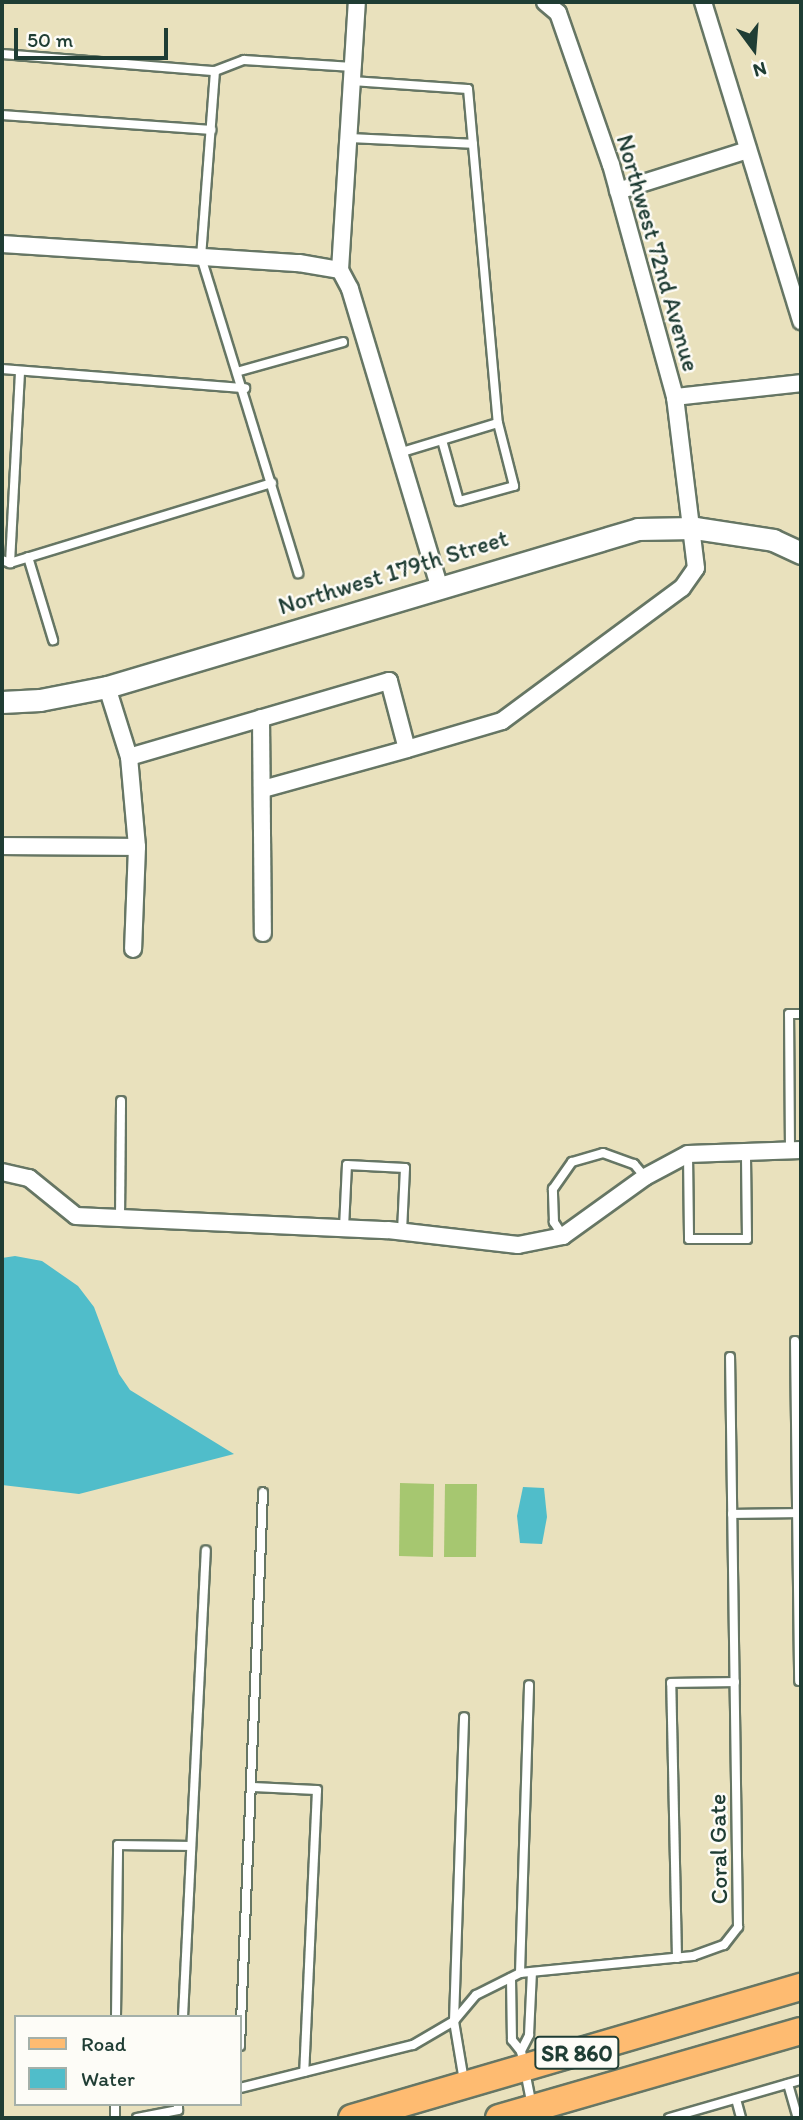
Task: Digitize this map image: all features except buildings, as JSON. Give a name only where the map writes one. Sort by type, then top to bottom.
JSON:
[{"type":"main road","name":"SR 860","points":[[352,2118],[465,2085],[522,2060],[801,1987]]},
{"type":"main road","name":"SR 860","points":[[499,2118],[801,2031]]},
{"type":"street","points":[[357,2],[340,270],[350,289],[439,586]]},
{"type":"street","name":"Northwest 72nd Avenue","points":[[263,789],[502,720],[682,588],[696,568],[695,528],[675,397],[618,191],[558,13],[545,2]]},
{"type":"street","points":[[703,2],[801,321]]},
{"type":"street","points":[[618,191],[748,150]]},
{"type":"street","points":[[2,244],[201,257],[340,270]]},
{"type":"street","points":[[675,397],[801,383]]},
{"type":"street","name":"Northwest 179th Street","points":[[2,702],[40,700],[107,687],[439,586],[638,529],[695,528],[774,540],[801,553]]},
{"type":"street","points":[[129,757],[389,681],[407,749]]},
{"type":"street","points":[[107,687],[129,757],[137,847],[132,949]]},
{"type":"street","points":[[261,718],[263,933]]},
{"type":"street","points":[[2,846],[137,847]]},
{"type":"street","points":[[2,1172],[29,1178],[76,1216],[344,1228],[518,1245],[563,1236],[645,1177],[688,1154],[795,1150]]},
{"type":"lane","points":[[2,54],[215,71],[244,60],[468,89],[498,423],[513,486],[459,501],[442,440]]},
{"type":"lane","points":[[215,71],[201,257],[240,371],[298,573]]},
{"type":"lane","points":[[2,115],[211,130]]},
{"type":"lane","points":[[348,138],[473,144]]},
{"type":"lane","points":[[240,371],[343,342]]},
{"type":"lane","points":[[2,369],[245,388]]},
{"type":"lane","points":[[20,371],[6,561],[28,557],[272,483]]},
{"type":"lane","points":[[399,453],[498,423]]},
{"type":"lane","points":[[28,557],[53,640]]},
{"type":"lane","points":[[795,1150],[789,1014],[801,1014]]},
{"type":"lane","points":[[120,1219],[121,1101]]},
{"type":"lane","points":[[688,1154],[689,1239],[747,1239],[746,1152]]},
{"type":"lane","points":[[563,1236],[551,1206],[553,1189],[572,1162],[603,1153],[627,1160],[645,1177]]},
{"type":"lane","points":[[344,1228],[348,1166],[405,1168],[402,1232]]},
{"type":"lane","points":[[795,1341],[799,1681]]},
{"type":"lane","name":"Coral Gate","points":[[242,2088],[413,2045],[454,2021],[476,1995],[520,1973],[677,1958],[724,1945],[738,1927],[730,1357]]},
{"type":"lane","points":[[241,2015],[262,1492]]},
{"type":"lane","points":[[733,1514],[799,1513]]},
{"type":"lane","points":[[183,2015],[206,1551]]},
{"type":"lane","points":[[677,1958],[671,1683],[735,1682]]},
{"type":"lane","points":[[520,1973],[529,1685]]},
{"type":"lane","points":[[464,1717],[454,2021],[465,2085]]},
{"type":"lane","points":[[252,1787],[317,1790],[304,2072]]},
{"type":"lane","points":[[116,2015],[118,1845],[191,1846]]},
{"type":"lane","points":[[522,2060],[529,2035],[532,1972]]},
{"type":"lane","points":[[511,1978],[512,2040],[522,2060],[533,2109]]},
{"type":"lane","points":[[669,2118],[801,2080]]},
{"type":"lane","points":[[788,2084],[798,2118]]},
{"type":"lane","points":[[736,2099],[741,2118]]},
{"type":"lane","points":[[137,2118],[178,2107]]},
{"type":"green space","points":[[400,1483],[434,1484],[433,1557],[399,1556]]},
{"type":"green space","points":[[445,1484],[477,1484],[476,1557],[444,1557]]},
{"type":"water","points":[[15,1256],[42,1261],[78,1286],[94,1307],[119,1374],[130,1390],[234,1454],[79,1494],[2,1485],[2,1258]]},
{"type":"water","points":[[523,1487],[544,1488],[547,1517],[542,1544],[520,1543],[517,1516]]}]
